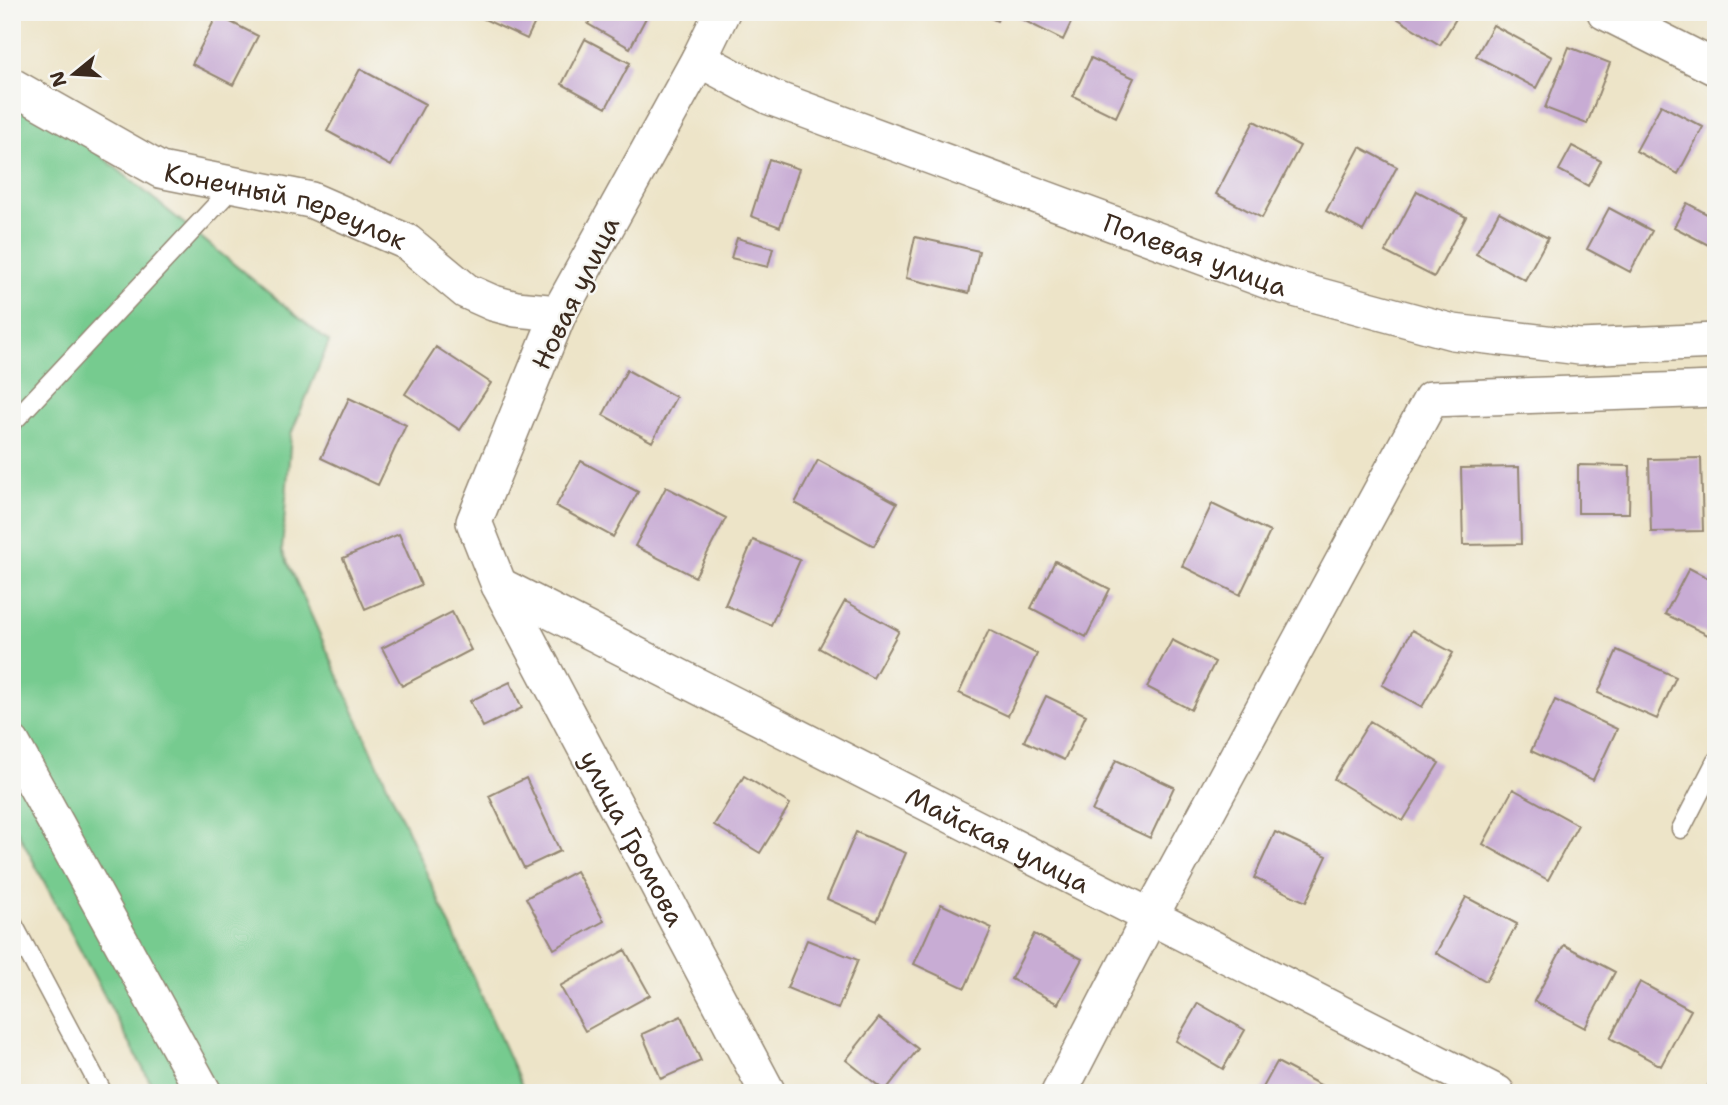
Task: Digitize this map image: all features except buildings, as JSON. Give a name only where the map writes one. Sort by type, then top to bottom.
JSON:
[{"type":"street","name":"Новая улица","points":[[499,585],[474,522],[559,313],[699,59],[722,12]]},
{"type":"street","points":[[1605,12],[1716,68]]},
{"type":"street","name":"Полевая улица","points":[[699,59],[770,97],[1276,284],[1453,332],[1580,347],[1716,341]]},
{"type":"street","name":"Конечный переулок","points":[[12,86],[160,170],[311,200],[407,242],[466,290],[492,303],[516,309],[559,313]]},
{"type":"street","points":[[1059,1093],[1150,917],[1431,399],[1716,389]]},
{"type":"street","name":"Майская улица","points":[[499,585],[1497,1093]]},
{"type":"street","name":"улица Громова","points":[[499,585],[768,1093]]},
{"type":"street","points":[[12,743],[204,1093]]},
{"type":"lane","points":[[12,423],[235,185]]},
{"type":"lane","points":[[1681,829],[1716,761]]},
{"type":"lane","points":[[12,922],[103,1093]]},
{"type":"green space","points":[[12,83],[329,342],[291,434],[282,550],[525,1093],[156,1093],[12,821]]}]
